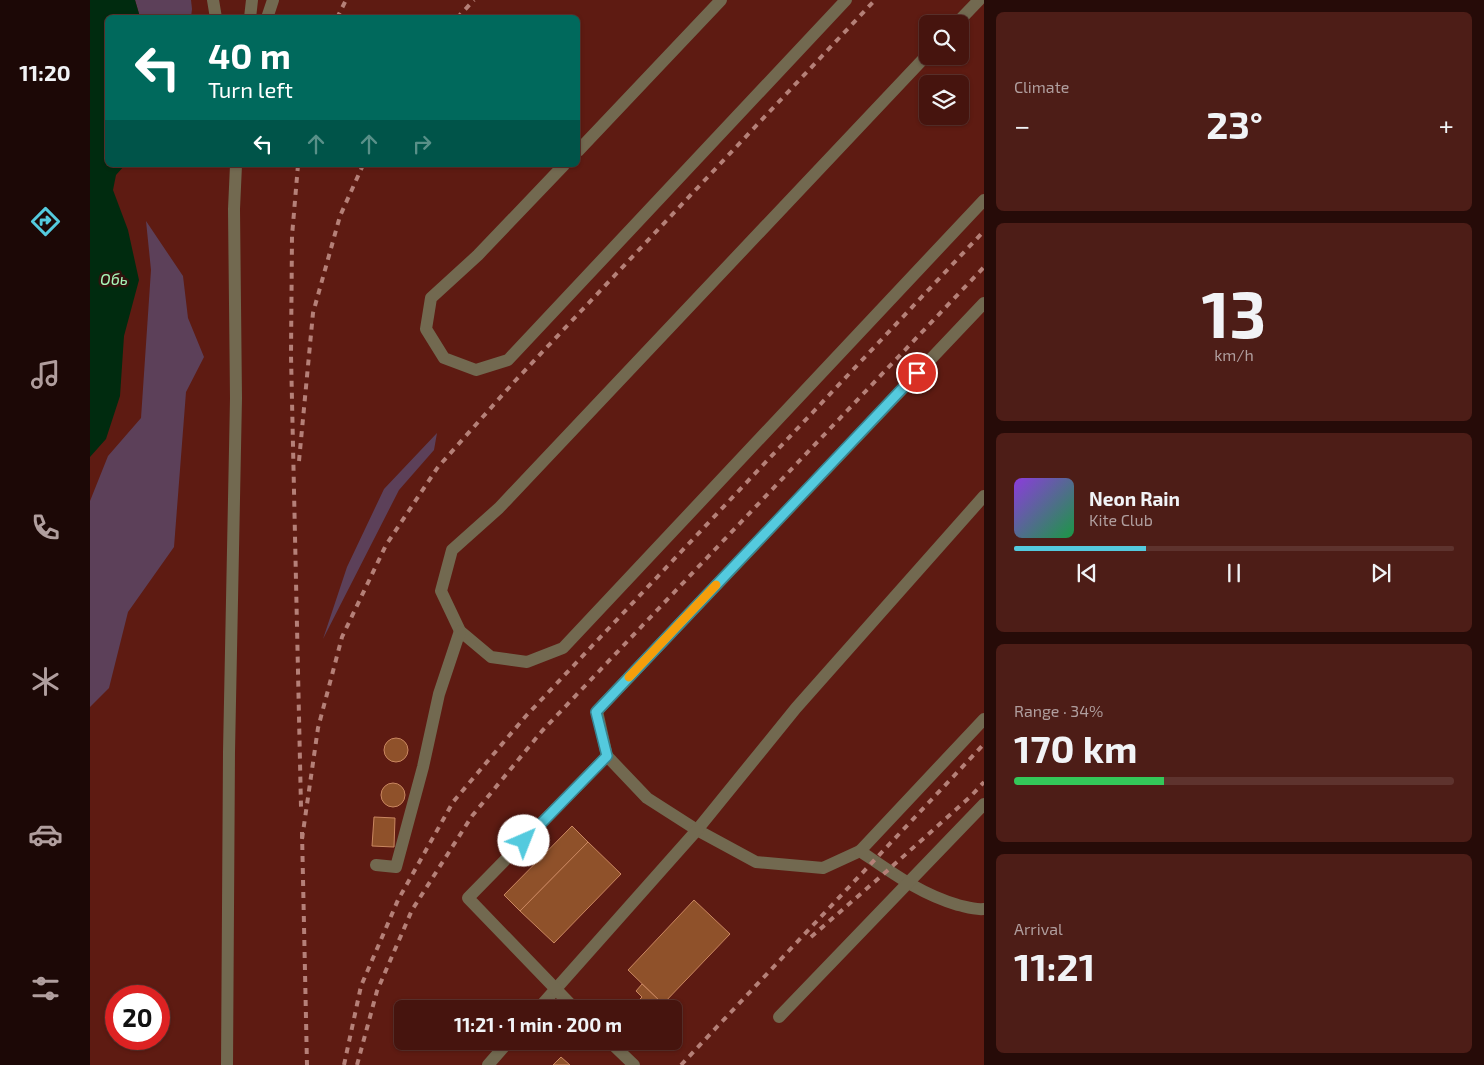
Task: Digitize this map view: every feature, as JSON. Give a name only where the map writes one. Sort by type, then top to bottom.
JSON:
[{"type":"street","points":[[213,0],[216,15]]},
{"type":"street","points":[[250,15],[252,0]]},
{"type":"street","points":[[267,15],[273,0]]},
{"type":"street","points":[[580,148],[721,0]]},
{"type":"street","points":[[562,167],[478,255],[432,298],[426,328],[444,358],[476,370],[508,360],[846,0]]},
{"type":"street","points":[[965,15],[979,0]]},
{"type":"street","points":[[919,64],[499,508],[452,550],[441,592],[460,631],[491,657],[527,662],[563,648],[984,200]]},
{"type":"street","points":[[227,1065],[229,752],[236,398],[234,209],[236,167]]},
{"type":"street","points":[[984,303],[596,712],[607,756],[647,798],[697,830],[756,862],[823,868],[860,851],[984,719]]},
{"type":"street","points":[[546,1000],[697,830],[796,708],[984,496]]},
{"type":"street","points":[[376,865],[396,867],[439,694],[460,631]]},
{"type":"street","points":[[566,1000],[468,898],[607,756]]},
{"type":"street","points":[[779,1017],[984,804]]},
{"type":"street","points":[[860,851],[887,871],[937,899],[976,910],[984,909]]},
{"type":"street","points":[[488,1065],[501,1050]]},
{"type":"street","points":[[618,1050],[634,1065]]},
{"type":"shaded area","points":[[135,0],[191,0],[191,15],[139,15]]},
{"type":"shaded area","points":[[146,221],[183,276],[188,318],[204,357],[186,392],[174,547],[128,612],[109,688],[90,707],[90,501],[108,456],[141,418],[151,270]]},
{"type":"shaded area","points":[[437,433],[434,450],[399,490],[323,639],[347,567],[384,489]]},
{"type":"water","name":"Обь","points":[[90,0],[135,0],[139,15],[105,15],[105,167],[123,167],[116,175],[113,190],[128,230],[139,280],[124,336],[120,396],[106,439],[90,457]]},
{"type":"building","points":[[396,738],[401,739],[407,745],[407,755],[401,761],[396,762],[391,761],[385,755],[384,750],[385,745],[391,739]]},
{"type":"building","points":[[393,783],[398,784],[404,790],[404,800],[398,806],[393,807],[388,806],[382,800],[381,795],[382,790],[388,784]]},
{"type":"building","points":[[374,817],[395,818],[394,847],[372,846]]},
{"type":"building","points":[[572,826],[588,842],[520,911],[504,895]]},
{"type":"building","points":[[588,842],[621,874],[554,943],[520,911]]},
{"type":"building","points":[[694,900],[730,934],[667,1000],[659,1000],[628,970]]},
{"type":"building","points":[[642,984],[659,1000],[639,1000],[642,997],[636,991]]},
{"type":"building","points":[[561,1057],[570,1065],[553,1065]]},
{"type":"railway","points":[[338,15],[346,0]]},
{"type":"railway","points":[[460,15],[474,0]]},
{"type":"railway","points":[[302,839],[318,728],[342,637],[386,545],[438,467],[514,382],[875,0]]},
{"type":"railway","points":[[298,167],[292,236],[291,355],[301,807]]},
{"type":"railway","points":[[299,461],[313,313],[340,216],[362,167]]},
{"type":"railway","points":[[344,1065],[361,986],[398,900],[453,802],[525,717],[984,231]]},
{"type":"railway","points":[[357,1065],[377,991],[412,910],[472,816],[542,731],[984,267]]},
{"type":"railway","points":[[681,1065],[984,744]]},
{"type":"railway","points":[[811,937],[971,796],[984,782]]},
{"type":"railway","points":[[302,832],[307,1065]]},
{"type":"slow traffic","points":[[629,677],[716,585]]},
{"type":"route","points":[[524,841],[607,756],[596,712],[917,373]]}]
